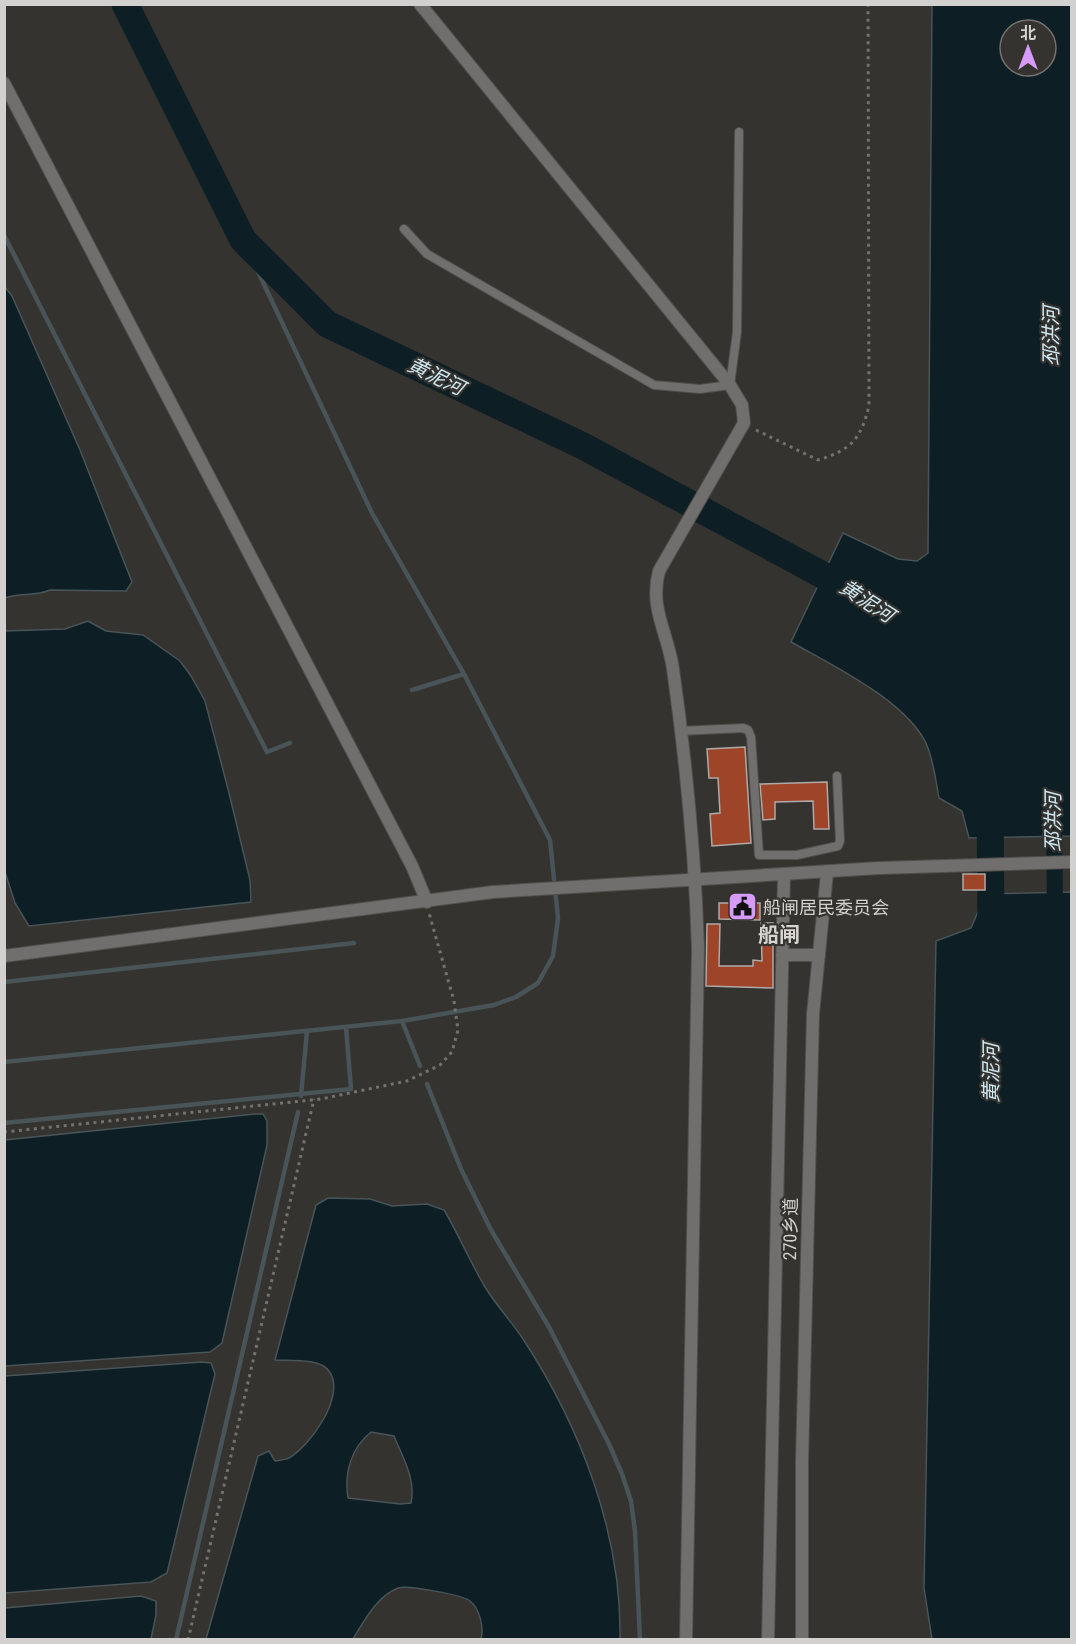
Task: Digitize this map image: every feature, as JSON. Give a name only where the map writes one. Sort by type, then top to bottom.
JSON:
[{"type":"street","points":[[420,4],[730,386],[742,405],[744,423],[659,571],[655,602],[673,666],[696,879],[698,948],[686,1640]]},
{"type":"street","points":[[4,83],[412,866],[426,902]]},
{"type":"street","points":[[4,956],[493,892],[879,868],[1071,862]]},
{"type":"street","name":"270乡道","points":[[802,1640],[802,1462],[813,1014],[827,873]]},
{"type":"street","points":[[768,1640],[784,875]]},
{"type":"street","points":[[782,955],[819,955]]},
{"type":"lane","points":[[404,230],[427,254],[654,385],[700,389],[730,386],[737,332],[739,132]]},
{"type":"lane","points":[[680,731],[743,728],[748,730],[759,855],[797,855],[838,846],[840,841],[837,776]]},
{"type":"path","points":[[744,423],[818,460],[837,454],[851,444],[863,429],[869,405],[868,4]]},
{"type":"path","points":[[4,1132],[314,1099],[407,1081],[440,1065],[452,1052],[457,1023],[426,902]]},
{"type":"path","points":[[188,1640],[314,1099]]},
{"type":"water","points":[[932,5],[1071,5],[1071,836],[969,838],[962,811],[939,798],[928,748],[919,731],[888,701],[868,687],[791,642],[843,533],[898,559],[917,561],[928,553]]},
{"type":"water","points":[[5,287],[12,296],[80,450],[132,582],[126,591],[50,590],[5,598]]},
{"type":"water","points":[[88,621],[106,631],[143,635],[180,661],[191,676],[205,701],[250,880],[251,902],[29,926],[15,903],[5,872],[5,631],[65,629]]},
{"type":"water","points":[[1071,892],[1071,1639],[932,1639],[924,1588],[936,941],[971,928],[980,907],[980,894]]},
{"type":"water","points":[[263,1114],[267,1121],[267,1145],[222,1343],[210,1352],[5,1366],[5,1140]]},
{"type":"water","points":[[328,1198],[370,1199],[392,1206],[427,1204],[444,1210],[485,1287],[523,1339],[544,1373],[579,1444],[594,1482],[614,1560],[619,1600],[620,1639],[481,1639],[480,1619],[470,1601],[447,1593],[404,1587],[390,1592],[377,1603],[353,1639],[206,1639],[258,1456],[269,1451],[275,1461],[288,1459],[316,1432],[330,1406],[333,1381],[325,1367],[312,1362],[275,1360],[316,1205]],"holes":[[[371,1432],[394,1436],[410,1477],[411,1503],[400,1504],[348,1498],[348,1470],[358,1446]]]},
{"type":"water","points":[[211,1363],[215,1374],[167,1573],[151,1582],[5,1593],[5,1376]]},
{"type":"water","points":[[141,1596],[156,1601],[156,1615],[151,1639],[5,1639],[5,1608]]},
{"type":"building","points":[[745,747],[751,843],[712,846],[710,814],[720,813],[718,778],[709,778],[707,749]]},
{"type":"building","points":[[827,782],[829,829],[814,829],[813,801],[775,802],[775,819],[763,820],[760,784]]},
{"type":"building","points":[[963,874],[985,874],[985,890],[963,890]]},
{"type":"building","points":[[719,903],[760,903],[760,920],[719,919]]},
{"type":"building","points":[[761,923],[773,923],[773,988],[706,986],[707,924],[720,924],[719,966],[753,966],[753,960],[762,961]]},
{"type":"waterway","name":"黄泥河","points":[[125,4],[243,240],[327,324],[583,446],[854,592]]},
{"type":"waterway","points":[[4,235],[267,752],[290,743]]},
{"type":"waterway","points":[[4,1062],[402,1021],[494,1005],[516,997],[538,983],[553,956],[558,918],[550,840],[464,674],[372,513],[243,240]]},
{"type":"waterway","points":[[412,690],[464,674]]},
{"type":"waterway","name":"黄泥河","points":[[990,802],[991,929]]},
{"type":"waterway","name":"邳洪河","points":[[1054,815],[1055,913]]},
{"type":"waterway","points":[[4,982],[354,943]]},
{"type":"waterway","points":[[402,1021],[420,1066]]},
{"type":"waterway","points":[[4,1123],[351,1089],[346,1027]]},
{"type":"waterway","points":[[301,1096],[307,1031]]},
{"type":"waterway","points":[[427,1084],[461,1169],[491,1230],[549,1327],[622,1474],[631,1501],[635,1531],[640,1640]]},
{"type":"waterway","points":[[176,1640],[298,1112]]},
{"type":"place","name":"船闸居民委员会","points":[[742,907]]},
{"type":"district","name":"船闸","points":[[779,935]]}]
